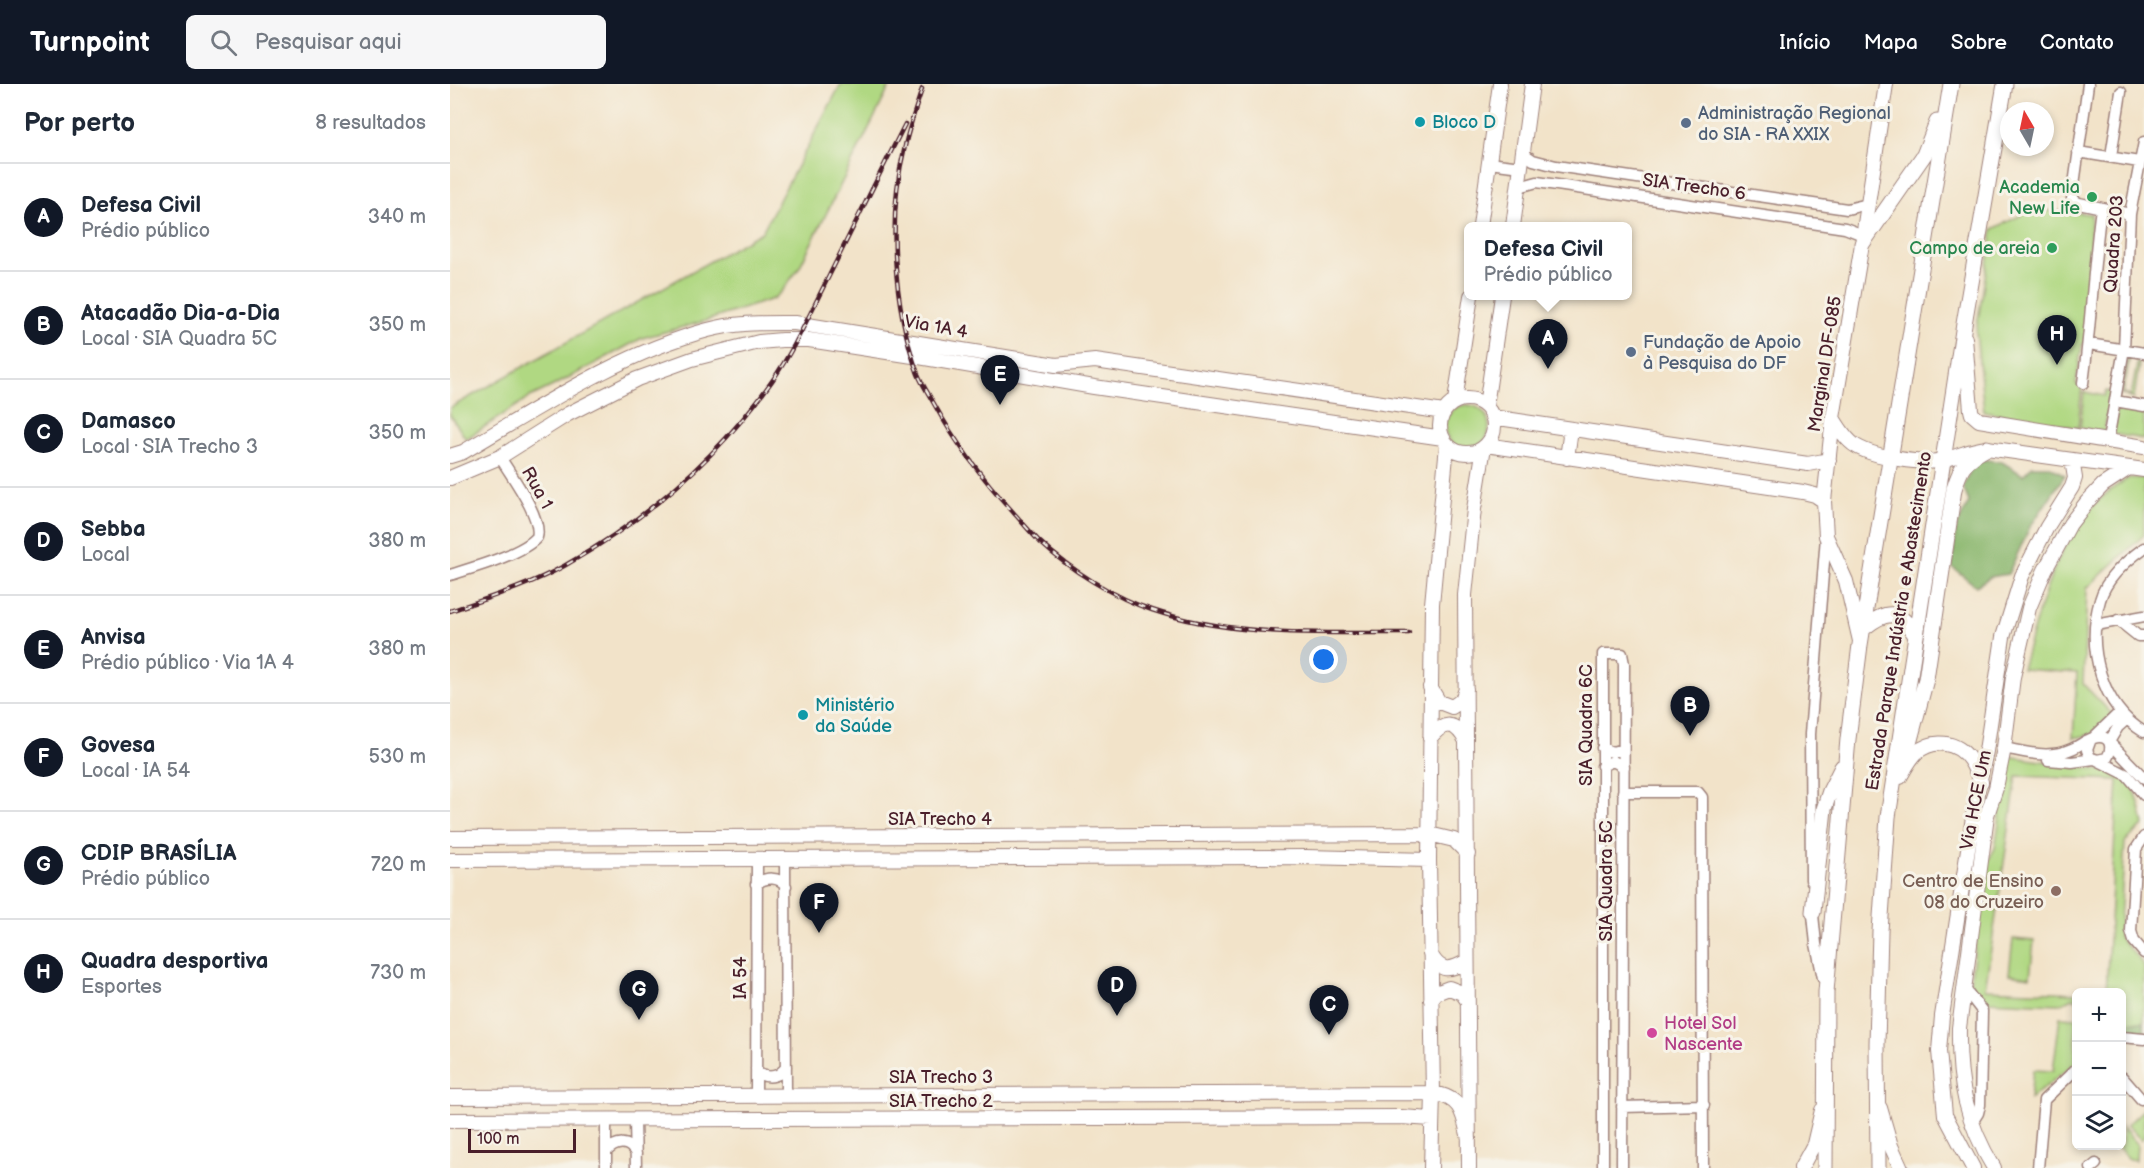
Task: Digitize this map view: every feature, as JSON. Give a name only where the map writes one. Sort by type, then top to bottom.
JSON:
[{"type":"highway","points":[[1863,240],[1924,155],[1936,126],[1947,84]]},
{"type":"highway","name":"Estrada Parque Indústria e Abastecimento","points":[[1825,1168],[1826,992],[1846,759],[1860,645],[1865,627],[1952,84]]},
{"type":"highway","name":"Estrada Parque Indústria e Abastecimento","points":[[1875,1164],[1880,931],[1888,817],[1964,324],[2005,84]]},
{"type":"highway","points":[[1888,817],[1926,679],[1954,489],[1964,464],[1987,448]]},
{"type":"highway","points":[[1865,627],[1885,614],[1895,614],[1904,619],[1916,636]]},
{"type":"highway","points":[[1813,912],[1824,809],[1846,759]]},
{"type":"highway","points":[[1825,1149],[1835,1168]]},
{"type":"main road","points":[[1481,222],[1500,84]]},
{"type":"main road","points":[[1514,222],[1532,84]]},
{"type":"main road","name":"Marginal DF-085","points":[[1860,645],[1845,581],[1826,536],[1824,501],[1833,418],[1886,84]]},
{"type":"main road","points":[[1470,300],[1455,401],[1444,412],[1440,420],[1440,430],[1445,442],[1455,451],[1475,452],[1485,446],[1803,492],[1815,495],[1824,501]]},
{"type":"main road","points":[[1469,1168],[1465,595],[1474,509],[1485,446],[1493,432],[1489,412],[1502,300]]},
{"type":"main road","name":"Via 1A 4","points":[[450,456],[462,452],[575,387],[658,347],[709,329],[759,323],[795,323],[1056,365],[1095,361],[1444,412]]},
{"type":"main road","points":[[1964,324],[1971,410],[1979,420],[2144,447]]},
{"type":"main road","name":"Via 1A 4","points":[[450,478],[500,457],[568,414],[637,379],[669,366],[759,342],[782,340],[809,340],[913,356],[1445,442]]},
{"type":"main road","points":[[1175,400],[1179,373]]},
{"type":"main road","points":[[575,387],[576,399],[585,406]]},
{"type":"main road","points":[[558,396],[565,402],[568,414]]},
{"type":"main road","points":[[1455,401],[1471,399],[1489,412],[1571,429],[1808,464],[1829,460]]},
{"type":"main road","points":[[1833,418],[1846,438],[1855,446],[1892,457],[1910,460],[1943,460],[1973,449],[1987,448],[2144,470]]},
{"type":"main road","points":[[1567,458],[1571,429]]},
{"type":"main road","points":[[2058,458],[2056,445],[2064,434]]},
{"type":"main road","points":[[1431,1168],[1433,1092],[1429,860],[1430,687],[1432,604],[1445,442]]},
{"type":"main road","points":[[1973,1168],[1945,1115],[1939,1051],[1942,1016],[1997,669],[2008,618],[2022,576],[2047,527],[2072,487],[2075,478],[2072,460]]},
{"type":"main road","name":"Via HCE Um","points":[[1988,1165],[1971,1124],[1963,1094],[1959,1059],[1959,1028],[1987,815],[1996,788],[2003,751],[2013,676],[2029,608],[2045,570],[2070,524],[2103,485],[2129,468]]},
{"type":"main road","points":[[2008,618],[2006,651],[2012,655],[2018,654]]},
{"type":"main road","points":[[1997,669],[2001,665],[2006,665],[2011,669],[2013,676]]},
{"type":"main road","points":[[1430,687],[1439,702],[1452,706],[1462,700],[1466,687]]},
{"type":"main road","points":[[1430,738],[1441,727],[1447,725],[1458,728],[1466,741]]},
{"type":"main road","points":[[1900,777],[1914,755],[1923,748],[1942,743],[1961,750],[1970,760],[1986,789],[1996,788]]},
{"type":"main road","name":"SIA Trecho 4","points":[[450,838],[1429,834],[1454,840],[1468,854]]},
{"type":"main road","points":[[1306,857],[1304,845],[1309,835]]},
{"type":"main road","points":[[1399,835],[1402,846],[1399,859]]},
{"type":"main road","points":[[836,860],[842,836]]},
{"type":"main road","points":[[550,860],[558,853],[558,847],[552,837]]},
{"type":"main road","points":[[717,837],[724,848],[717,860]]},
{"type":"main road","points":[[964,837],[969,847],[964,858]]},
{"type":"main road","points":[[985,859],[980,847],[986,837]]},
{"type":"main road","points":[[500,860],[506,838]]},
{"type":"main road","points":[[573,838],[568,848],[574,860]]},
{"type":"main road","points":[[1970,841],[1981,840],[1984,849]]},
{"type":"main road","points":[[450,860],[1306,857],[1429,860]]},
{"type":"main road","points":[[1430,953],[1438,966],[1444,968],[1451,968],[1467,961]]},
{"type":"main road","points":[[1431,1000],[1436,993],[1449,988],[1462,993],[1467,1000]]},
{"type":"main road","points":[[1401,1117],[1407,1111],[1408,1105],[1404,1092]]},
{"type":"main road","points":[[1433,1092],[1451,1098],[1458,1104],[1469,1139]]},
{"type":"main road","name":"SIA Trecho 3","points":[[450,1097],[1433,1092]]},
{"type":"main road","points":[[1306,1093],[1302,1104],[1306,1117]]},
{"type":"main road","points":[[960,1118],[968,1107],[963,1094]]},
{"type":"main road","points":[[984,1119],[980,1106],[986,1095]]},
{"type":"main road","points":[[660,1120],[656,1109],[662,1096]]},
{"type":"main road","points":[[1801,1168],[1814,1144],[1826,1096]]},
{"type":"main road","points":[[579,1119],[588,1112],[590,1107],[588,1097]]},
{"type":"main road","points":[[1878,1100],[1891,1146],[1901,1168]]},
{"type":"main road","name":"SIA Trecho 2","points":[[450,1120],[1306,1117],[1432,1119]]},
{"type":"street","points":[[2088,84],[2072,199],[2079,203],[2130,214]]},
{"type":"street","points":[[2111,156],[2121,92]]},
{"type":"street","name":"Quadra 203","points":[[2108,440],[2124,349],[2130,214],[2144,142]]},
{"type":"street","points":[[2078,152],[2139,162]]},
{"type":"street","points":[[1489,163],[1533,160],[1556,166],[1847,209],[1868,204]]},
{"type":"street","points":[[1552,184],[1551,171],[1556,166]]},
{"type":"street","name":"SIA Trecho 6","points":[[1519,187],[1537,182],[1845,228],[1863,240]]},
{"type":"street","points":[[1689,204],[1698,198],[1697,189],[1693,186]]},
{"type":"street","points":[[1715,189],[1709,196],[1715,208]]},
{"type":"street","points":[[2083,383],[2089,344],[2094,264],[2101,208]]},
{"type":"street","points":[[1845,228],[1850,218],[1847,209]]},
{"type":"street","points":[[2089,344],[2144,352]]},
{"type":"street","points":[[2115,401],[2144,406]]},
{"type":"street","name":"Rua 1","points":[[450,576],[498,559],[531,543],[537,537],[538,526],[532,511],[500,457]]},
{"type":"street","points":[[1826,536],[1809,756],[1810,870],[1813,912],[1816,944],[1826,992]]},
{"type":"street","points":[[2144,548],[2127,560],[2110,580],[2100,599],[2094,642],[2104,686],[2123,716],[2144,732]]},
{"type":"street","points":[[2096,625],[2144,616]]},
{"type":"street","points":[[2118,621],[2138,636],[2144,636]]},
{"type":"street","name":"SIA Quadra 5C","points":[[1603,654],[1622,654],[1624,664],[1622,1168]]},
{"type":"street","name":"SIA Quadra 6C","points":[[1603,654],[1603,1168]]},
{"type":"street","points":[[2003,751],[2053,755],[2071,750],[2092,739],[2123,716]]},
{"type":"street","points":[[2003,751],[2072,762],[2103,760],[2109,755],[2111,749],[2109,742],[2123,716]]},
{"type":"street","points":[[2092,739],[2102,737],[2109,742],[2144,778]]},
{"type":"street","points":[[2092,739],[2087,750],[2095,760],[2127,776],[2144,794]]},
{"type":"street","points":[[1602,748],[1612,752],[1623,749]]},
{"type":"street","points":[[1602,766],[1612,761],[1623,767]]},
{"type":"street","points":[[1623,792],[1700,793],[1702,809],[1703,1168]]},
{"type":"street","points":[[2144,837],[2136,849],[2131,932],[2134,941],[2144,953]]},
{"type":"street","name":"IA 54","points":[[756,1096],[757,860]]},
{"type":"street","points":[[785,860],[786,1096]]},
{"type":"street","points":[[756,884],[772,878],[783,882],[786,886]]},
{"type":"street","points":[[1603,980],[1613,983],[1622,978]]},
{"type":"street","points":[[1965,989],[1982,1011],[1980,1104],[1978,1113],[1971,1124]]},
{"type":"street","points":[[1602,1000],[1611,995],[1622,999]]},
{"type":"street","points":[[2126,1037],[2144,1039]]},
{"type":"street","points":[[756,1069],[759,1074],[777,1076],[786,1067]]},
{"type":"street","points":[[2038,1168],[2044,1100],[2072,1074]]},
{"type":"street","points":[[2126,1082],[2141,1099]]},
{"type":"street","points":[[1622,1107],[1704,1104]]},
{"type":"street","points":[[606,1119],[606,1168]]},
{"type":"street","points":[[635,1120],[636,1168]]},
{"type":"street","points":[[606,1152],[618,1144],[626,1144],[632,1147],[636,1155]]},
{"type":"green space","points":[[841,84],[891,84],[799,268],[783,290],[773,299],[642,338],[530,397],[466,439],[450,415],[450,408],[762,232]]},
{"type":"green space","points":[[2033,209],[2091,214],[2088,343],[2082,344],[2076,384],[2082,385],[2078,428],[1984,411],[1976,332],[1993,229]]},
{"type":"green space","points":[[2128,357],[2130,358],[2123,394],[2131,396],[2138,358],[2140,359],[2134,399],[2121,394]]},
{"type":"green space","points":[[2106,391],[2111,392],[2104,432],[2080,428],[2084,392],[2104,396]]},
{"type":"green space","points":[[2118,404],[2144,408],[2144,439],[2112,434]]},
{"type":"green space","points":[[1467,405],[1483,411],[1489,427],[1483,443],[1467,449],[1451,443],[1445,427],[1451,411]]},
{"type":"green space","points":[[1980,459],[2002,462],[2023,475],[2032,466],[2049,466],[2065,475],[2030,527],[2008,574],[1990,577],[1976,586],[1952,567],[1956,528],[1969,502],[1963,487],[1971,469]]},
{"type":"green space","points":[[2129,478],[2144,478],[2144,535],[2087,588],[2083,684],[2115,717],[2090,735],[2073,738],[2077,673],[2022,669],[2047,588],[2071,536],[2086,514],[2106,494]]},
{"type":"green space","points":[[2007,756],[2116,772],[2124,777],[2133,789],[2139,801],[2144,825],[2125,842],[2119,937],[2144,965],[2144,1039],[2126,1037],[2126,988],[2106,988],[2118,780],[2017,776],[1985,989],[2072,993],[2072,998],[2060,1004],[1986,1001],[1985,1007],[1975,996],[1970,982],[1988,861],[1995,848],[2000,817],[1996,796]]},
{"type":"green space","points":[[2013,939],[2034,941],[2030,977],[2009,974]]},
{"type":"green space","points":[[2060,1017],[2072,1018],[2072,1065],[2030,1099],[2033,1070],[2053,1071]]},
{"type":"green space","points":[[2126,1022],[2144,1022],[2144,1035],[2126,1034]]},
{"type":"green space","points":[[2144,1109],[2144,1137],[2141,1140],[2127,1125]]},
{"type":"green space","points":[[2126,1131],[2137,1144],[2136,1160],[2129,1159],[2121,1150],[2126,1150]]},
{"type":"railway","points":[[922,89],[899,173],[896,202],[895,261],[903,319],[918,374],[950,431],[980,473],[1030,531],[1040,542],[1093,582],[1138,605],[1183,619],[1279,632],[1409,633]]},
{"type":"railway","points":[[450,611],[536,580],[594,548],[652,508],[728,437],[788,357],[905,124]]},
{"type":"place","name":"Bloco D","points":[[1420,122]]},
{"type":"place","name":"Administração Regional do SIA - RA XXIX","points":[[1686,123]]},
{"type":"place","name":"Academia New Life","points":[[2092,197]]},
{"type":"place","name":"Campo de areia","points":[[2052,248]]},
{"type":"place","name":"Fundação de Apoio à Pesquisa do DF","points":[[1631,352]]},
{"type":"place","name":"Quadra desportiva","points":[[2057,365]]},
{"type":"place","name":"Defesa Civil","points":[[1548,369]]},
{"type":"place","name":"Anvisa","points":[[1000,405]]},
{"type":"place","name":"Ministério da Saúde","points":[[803,715]]},
{"type":"place","name":"Atacadão Dia-a-Dia","points":[[1690,736]]},
{"type":"place","name":"Centro de Ensino 08 do Cruzeiro","points":[[2056,891]]},
{"type":"place","name":"Govesa","points":[[819,933]]},
{"type":"place","name":"Sebba","points":[[1117,1016]]},
{"type":"place","name":"CDIP BRASÍLIA","points":[[639,1020]]},
{"type":"place","name":"Hotel Sol Nascente","points":[[1652,1033]]},
{"type":"place","name":"Damasco","points":[[1329,1035]]}]
